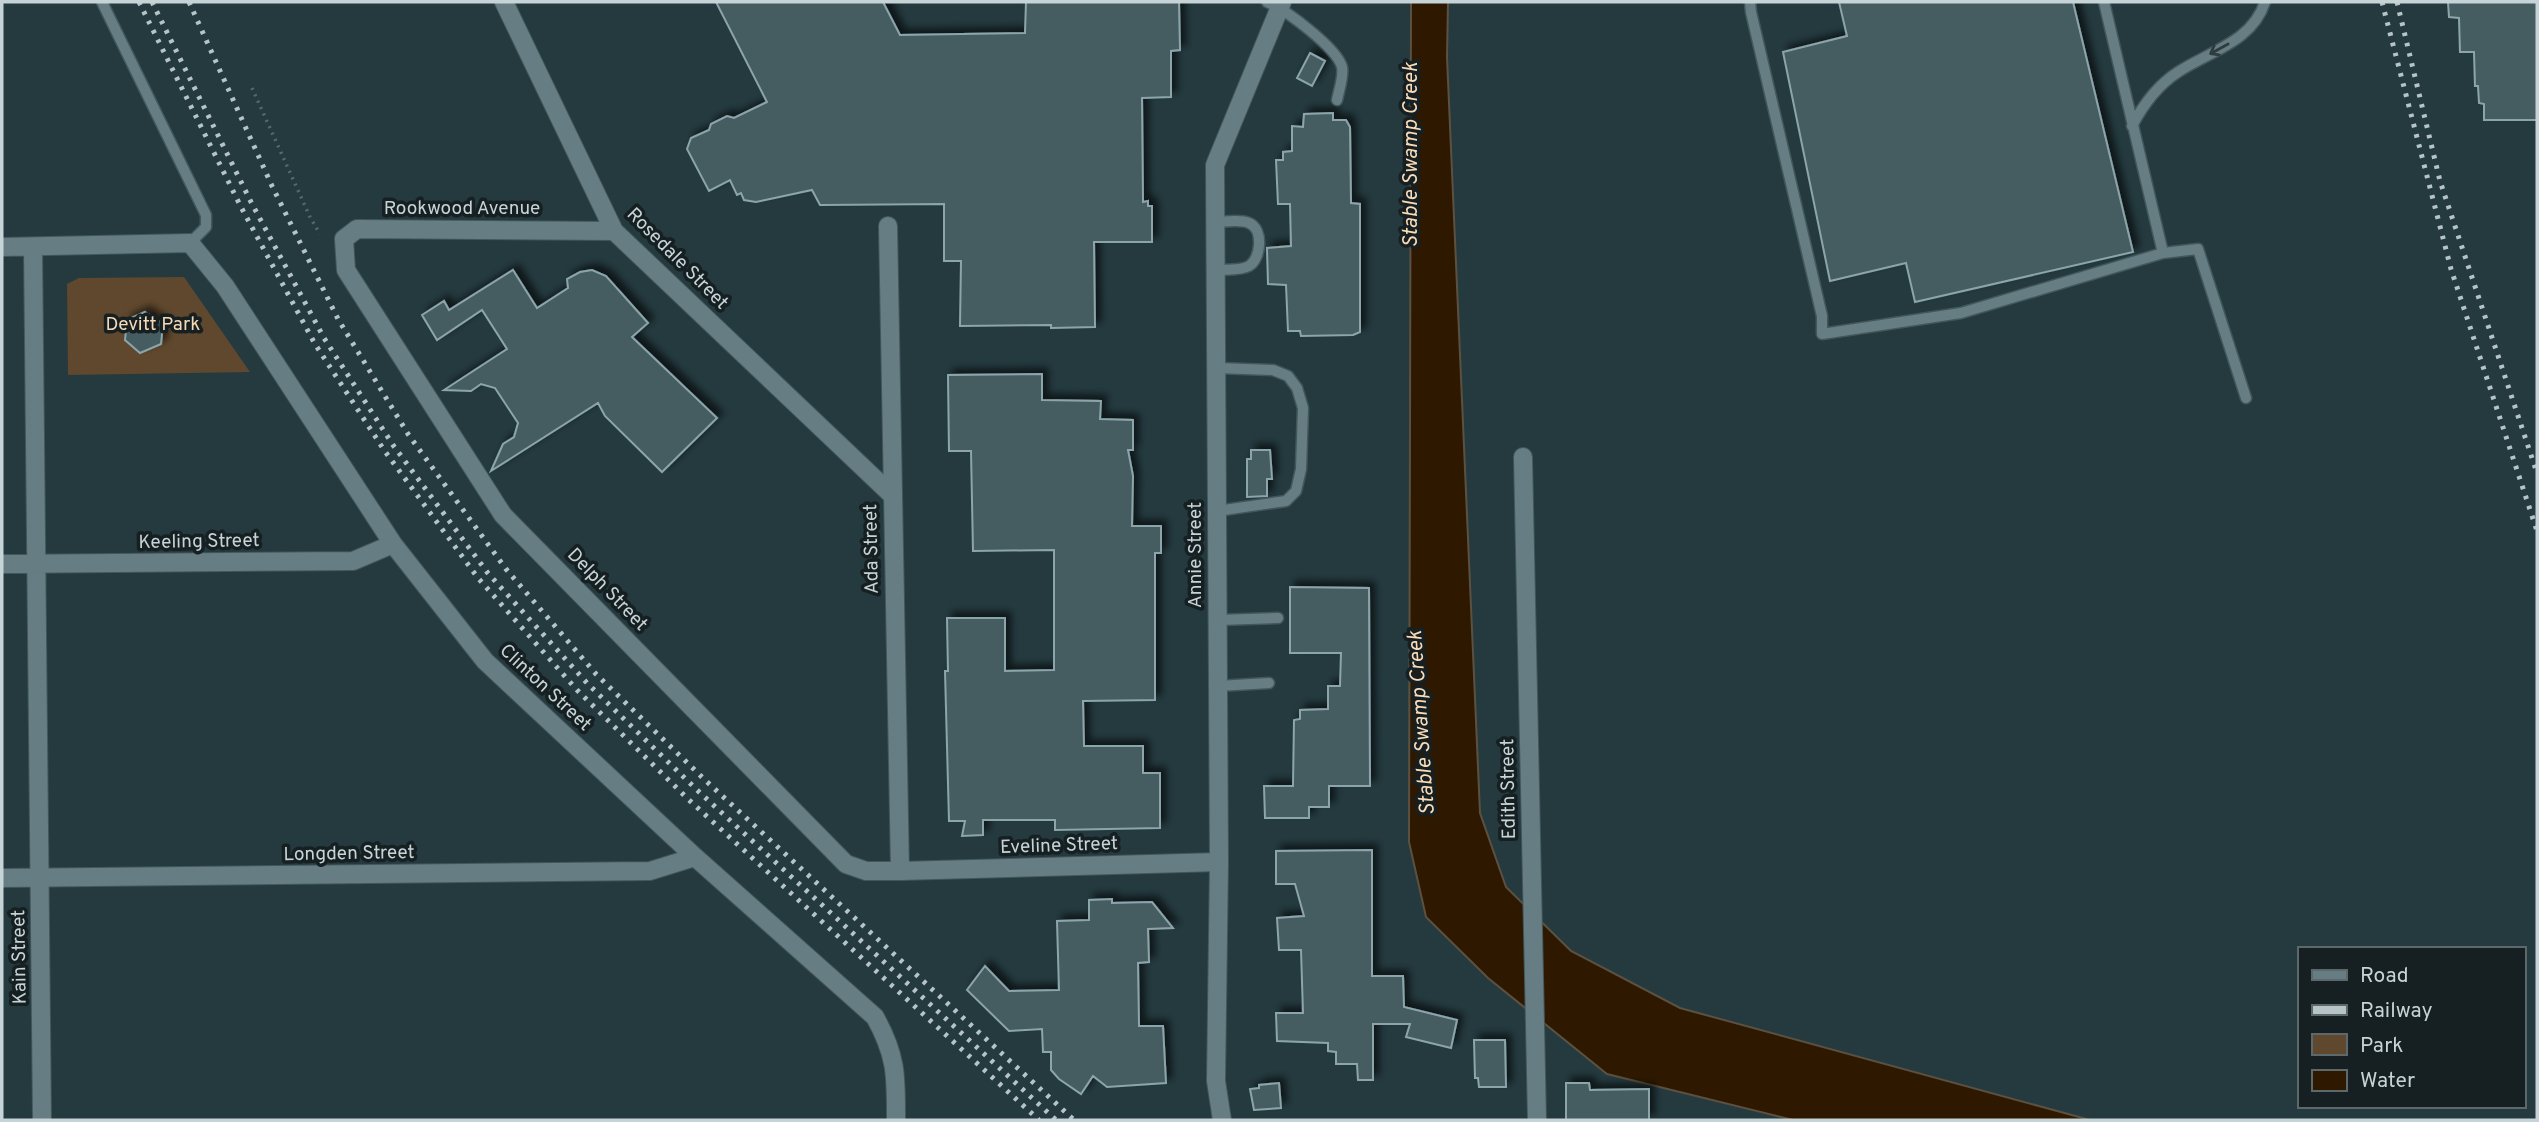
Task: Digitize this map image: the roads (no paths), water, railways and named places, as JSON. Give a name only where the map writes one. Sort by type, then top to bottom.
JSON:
[{"type":"street","name":"Rosedale Street","points":[[504,2],[614,231],[892,495]]},
{"type":"street","name":"Annie Street","points":[[1222,1120],[1216,1081],[1219,862],[1215,165],[1276,3]]},
{"type":"street","name":"Ada Street","points":[[888,226],[900,871]]},
{"type":"street","name":"Rookwood Avenue","points":[[346,270],[344,239],[357,229],[614,231]]},
{"type":"street","points":[[2,247],[190,243]]},
{"type":"street","name":"Clinton Street","points":[[190,243],[225,286],[393,544],[485,661],[695,856],[875,1017],[888,1041],[896,1073],[896,1120]]},
{"type":"street","name":"Kain Street","points":[[33,247],[43,1120]]},
{"type":"street","name":"Delph Street","points":[[346,270],[503,515],[846,864],[866,871],[900,871]]},
{"type":"street","name":"Edith Street","points":[[1523,457],[1537,1120]]},
{"type":"street","name":"Keeling Street","points":[[2,564],[353,561],[393,544]]},
{"type":"street","name":"Longden Street","points":[[2,878],[650,871],[695,856]]},
{"type":"street","name":"Eveline Street","points":[[900,871],[1219,862]]},
{"type":"lane","points":[[102,2],[206,215],[206,227],[190,243]]},
{"type":"lane","points":[[1742,2],[1750,7],[1822,316],[1822,334],[1961,313],[2163,253],[2199,250],[2246,398]]},
{"type":"lane","points":[[2104,2],[2163,253]]},
{"type":"lane","points":[[2132,126],[2143,104],[2176,74],[2239,38],[2253,26],[2265,2]]},
{"type":"lane","points":[[1276,3],[1335,52],[1342,68],[1337,100]]},
{"type":"lane","points":[[1215,222],[1247,222],[1255,227],[1259,234],[1258,252],[1253,263],[1245,268],[1216,270]]},
{"type":"lane","points":[[1216,368],[1273,370],[1288,376],[1297,388],[1303,408],[1301,469],[1296,491],[1286,502],[1217,511]]},
{"type":"lane","points":[[1218,620],[1278,618]]},
{"type":"lane","points":[[1218,686],[1269,683]]},
{"type":"water","name":"Stable Swamp Creek","points":[[1411,2],[1448,2],[1447,57],[1480,813],[1506,887],[1571,951],[1680,1008],[2090,1120],[1793,1120],[1607,1074],[1488,978],[1426,917],[1409,842]]},
{"type":"railway","points":[[139,2],[241,207],[315,344],[384,450],[478,578],[577,690],[689,800],[1039,1120]]},
{"type":"railway","points":[[152,2],[251,202],[324,338],[393,445],[487,572],[587,683],[697,790],[1056,1120]]},
{"type":"railway","points":[[189,2],[272,186],[338,319],[408,434],[506,569],[596,674],[705,780],[1074,1120]]},
{"type":"railway","points":[[2382,2],[2451,269],[2537,531]]},
{"type":"railway","points":[[2397,2],[2440,181],[2537,473]]},
{"type":"park label","name":"Devitt Park","points":[[153,325]]}]
